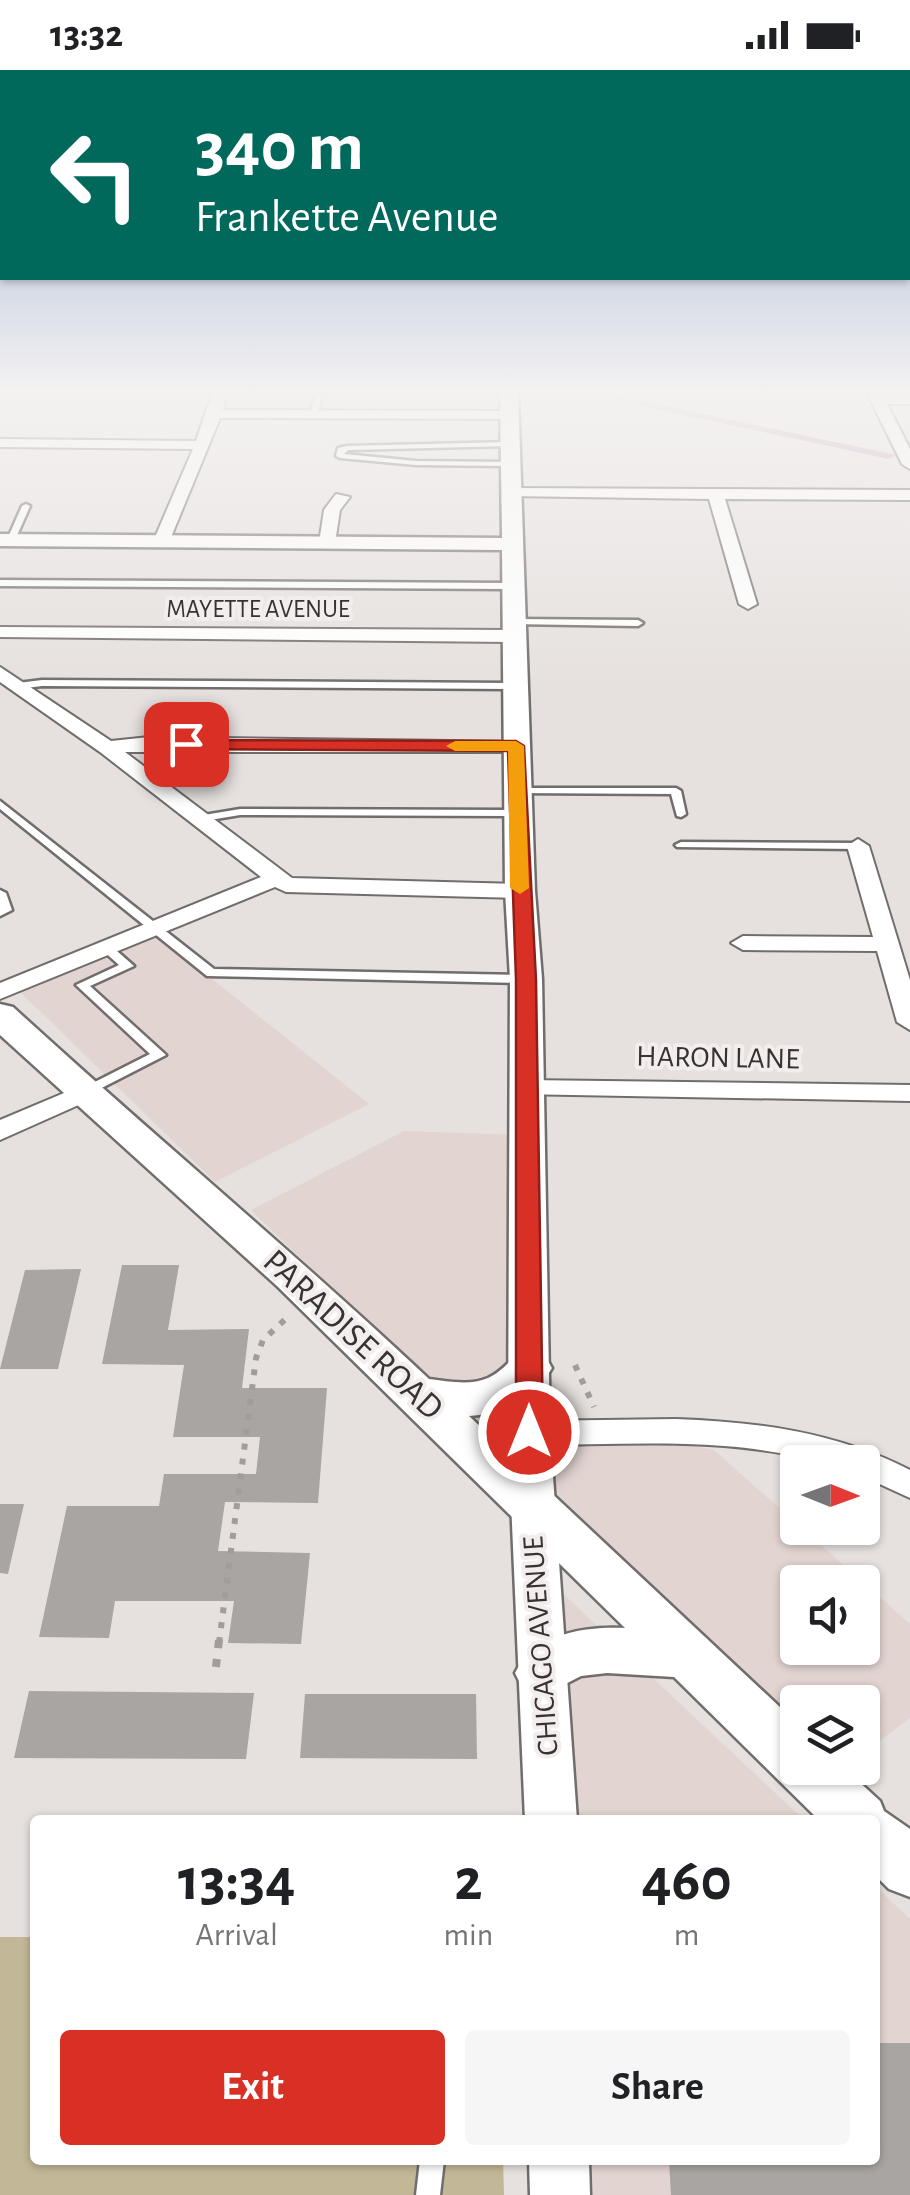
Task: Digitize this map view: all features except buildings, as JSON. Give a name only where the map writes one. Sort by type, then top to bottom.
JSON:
[{"type":"main road","name":"PARADISE ROAD","points":[[0,1014],[416,1393],[780,1744]]},
{"type":"main road","points":[[416,1393],[446,1401],[494,1396],[519,1383],[530,1368]]},
{"type":"main road","points":[[542,1672],[570,1655],[607,1650],[688,1656]]},
{"type":"main road","points":[[822,1785],[854,1815]]},
{"type":"main road","points":[[880,1841],[910,1869]]},
{"type":"street","points":[[162,542],[182,492]]},
{"type":"street","name":"CHICAGO AVENUE","points":[[506,492],[512,544],[520,891],[526,980],[529,1432],[551,1815]]},
{"type":"street","points":[[708,492],[910,495]]},
{"type":"street","points":[[716,494],[748,604]]},
{"type":"street","points":[[327,543],[332,510],[342,498]]},
{"type":"street","points":[[5,540],[512,544]]},
{"type":"street","name":"MAYETTE AVENUE","points":[[0,632],[515,629]]},
{"type":"street","points":[[9,679],[107,748],[286,885],[520,891]]},
{"type":"street","points":[[107,748],[149,744],[516,746]]},
{"type":"street","points":[[858,846],[910,1022]]},
{"type":"street","points":[[0,992],[275,879]]},
{"type":"street","points":[[744,943],[885,944]]},
{"type":"street","name":"HARON LANE","points":[[526,1088],[910,1093]]},
{"type":"street","points":[[0,1131],[84,1093]]},
{"type":"street","points":[[529,1432],[744,1435],[783,1440],[823,1446],[865,1460],[910,1485]]},
{"type":"street","points":[[559,2165],[560,2195]]},
{"type":"lane","points":[[5,540],[26,506]]},
{"type":"lane","points":[[0,583],[513,586]]},
{"type":"lane","points":[[515,629],[638,623]]},
{"type":"lane","points":[[9,679],[42,683],[515,686]]},
{"type":"lane","points":[[198,819],[240,812],[518,802],[676,791],[681,814]]},
{"type":"lane","points":[[0,804],[211,973],[526,980]]},
{"type":"lane","points":[[681,845],[858,846]]},
{"type":"lane","points":[[0,893],[6,910],[0,912]]},
{"type":"lane","points":[[84,1093],[159,1054],[82,985],[128,966],[106,948]]},
{"type":"lane","points":[[428,2195],[431,2165]]},
{"type":"path","points":[[216,1666],[256,1358],[262,1340],[312,1296]]},
{"type":"shaded area","points":[[148,928],[369,1104],[215,1182],[11,983]]},
{"type":"shaded area","points":[[404,1131],[514,1135],[514,1306],[574,1423],[714,1450],[780,1509],[780,1545],[821,1545],[844,1565],[780,1565],[780,1665],[880,1665],[880,1597],[910,1624],[910,1718],[880,1740],[880,1685],[780,1685],[780,1726],[251,1210]]},
{"type":"shaded area","points":[[555,1586],[799,1815],[564,1815]]},
{"type":"shaded area","points":[[880,1891],[910,1919],[910,2195],[578,2195],[577,2165],[880,2165]]},
{"type":"shaded area","points":[[0,1937],[30,1937],[30,2165],[503,2165],[504,2195],[0,2195]]},
{"type":"slow traffic","points":[[455,746],[516,746],[520,888]]},
{"type":"route","points":[[186,744],[516,746],[526,980],[529,1432]]}]
